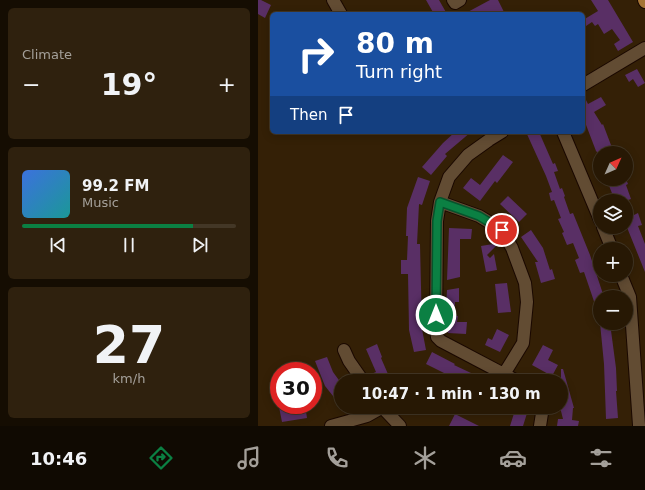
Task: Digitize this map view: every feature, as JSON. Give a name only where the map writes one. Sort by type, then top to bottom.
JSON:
[{"type":"street","points":[[333,0],[340,12]]},
{"type":"street","points":[[453,0],[455,3],[460,0]]},
{"type":"street","points":[[585,84],[645,48]]},
{"type":"street","points":[[440,202],[479,216],[502,230],[515,255],[525,283],[527,302],[524,336],[523,343],[504,374],[441,341],[437,337],[436,329],[437,221],[440,202],[449,177],[468,155],[499,134]]},
{"type":"street","points":[[564,134],[593,203]]},
{"type":"street","points":[[625,282],[630,297],[639,425]]},
{"type":"street","points":[[344,350],[349,361],[359,374]]},
{"type":"street","points":[[331,426],[371,414]]},
{"type":"street","points":[[389,414],[400,426]]},
{"type":"street","points":[[540,426],[542,414]]},
{"type":"building","points":[[258,0],[271,5],[265,18],[258,14]]},
{"type":"building","points":[[426,0],[439,0],[446,12],[433,12]]},
{"type":"building","points":[[490,0],[498,0],[504,12],[468,12]]},
{"type":"building","points":[[591,0],[608,0],[633,42],[618,51],[614,44],[620,40],[612,29],[604,34],[598,24],[595,26],[592,22],[585,27],[585,19],[598,11]]},
{"type":"building","points":[[637,69],[645,83],[638,87],[633,79],[629,82],[625,75]]},
{"type":"building","points":[[601,97],[606,105],[594,112],[602,125],[603,124],[611,146],[594,146],[585,122],[585,98],[588,104]]},
{"type":"building","points":[[453,134],[469,134],[445,154],[447,156],[431,175],[422,167]]},
{"type":"building","points":[[527,134],[540,134],[553,164],[555,163],[558,171],[554,172],[560,189],[562,188],[570,214],[573,213],[593,264],[593,282],[599,282],[602,290],[593,290],[593,298],[584,272],[580,273],[575,260],[579,258],[573,243],[567,245],[562,233],[564,232],[558,219],[561,218],[554,200],[551,201],[549,193],[552,192]]},
{"type":"building","points":[[503,155],[513,162],[497,183],[495,181],[480,201],[463,188],[471,178],[480,185]]},
{"type":"building","points":[[418,177],[430,181],[422,205],[419,204],[417,244],[420,244],[422,329],[426,350],[414,352],[409,330],[408,274],[401,274],[401,260],[407,260],[407,208]]},
{"type":"building","points":[[609,186],[626,186],[629,194],[612,194]]},
{"type":"building","points":[[508,196],[527,214],[519,222],[500,204]]},
{"type":"building","points":[[633,212],[634,215],[638,213],[642,225],[638,226],[645,244],[645,272],[633,242],[630,234],[633,234]]},
{"type":"building","points":[[449,228],[472,229],[471,239],[460,239],[460,277],[447,280]]},
{"type":"building","points":[[531,230],[543,248],[550,270],[552,269],[555,279],[541,283],[535,262],[538,262],[521,237]]},
{"type":"building","points":[[499,243],[487,255],[490,258],[494,254],[497,270],[486,272],[481,246]]},
{"type":"building","points":[[507,283],[511,312],[498,313],[495,284]]},
{"type":"building","points":[[459,288],[459,302],[455,302],[455,310],[446,309],[447,290]]},
{"type":"building","points":[[449,315],[458,316],[457,322],[467,322],[466,334],[448,333]]},
{"type":"building","points":[[497,329],[509,335],[500,352],[485,345],[488,338],[492,340]]},
{"type":"building","points":[[601,330],[611,330],[616,368],[618,418],[606,419],[604,364]]},
{"type":"building","points":[[377,344],[388,374],[371,374],[376,372],[366,349]]},
{"type":"building","points":[[543,345],[553,350],[548,360],[558,365],[553,374],[548,374],[532,365]]},
{"type":"building","points":[[432,352],[473,374],[446,374],[426,364]]},
{"type":"building","points":[[327,357],[334,374],[334,397],[325,386],[322,378],[322,362],[315,361]]},
{"type":"building","points":[[561,369],[563,369],[564,374],[561,374]]},
{"type":"building","points":[[568,387],[574,408],[572,420],[579,421],[578,426],[557,426],[558,419],[563,419],[562,414],[568,414]]},
{"type":"building","points":[[280,414],[306,414],[307,418],[282,422]]},
{"type":"building","points":[[455,414],[479,426],[449,426]]},
{"type":"building","points":[[514,414],[527,414],[523,426],[510,426]]},
{"type":"route","points":[[436,315],[437,221],[440,202],[479,216],[502,230]]}]
